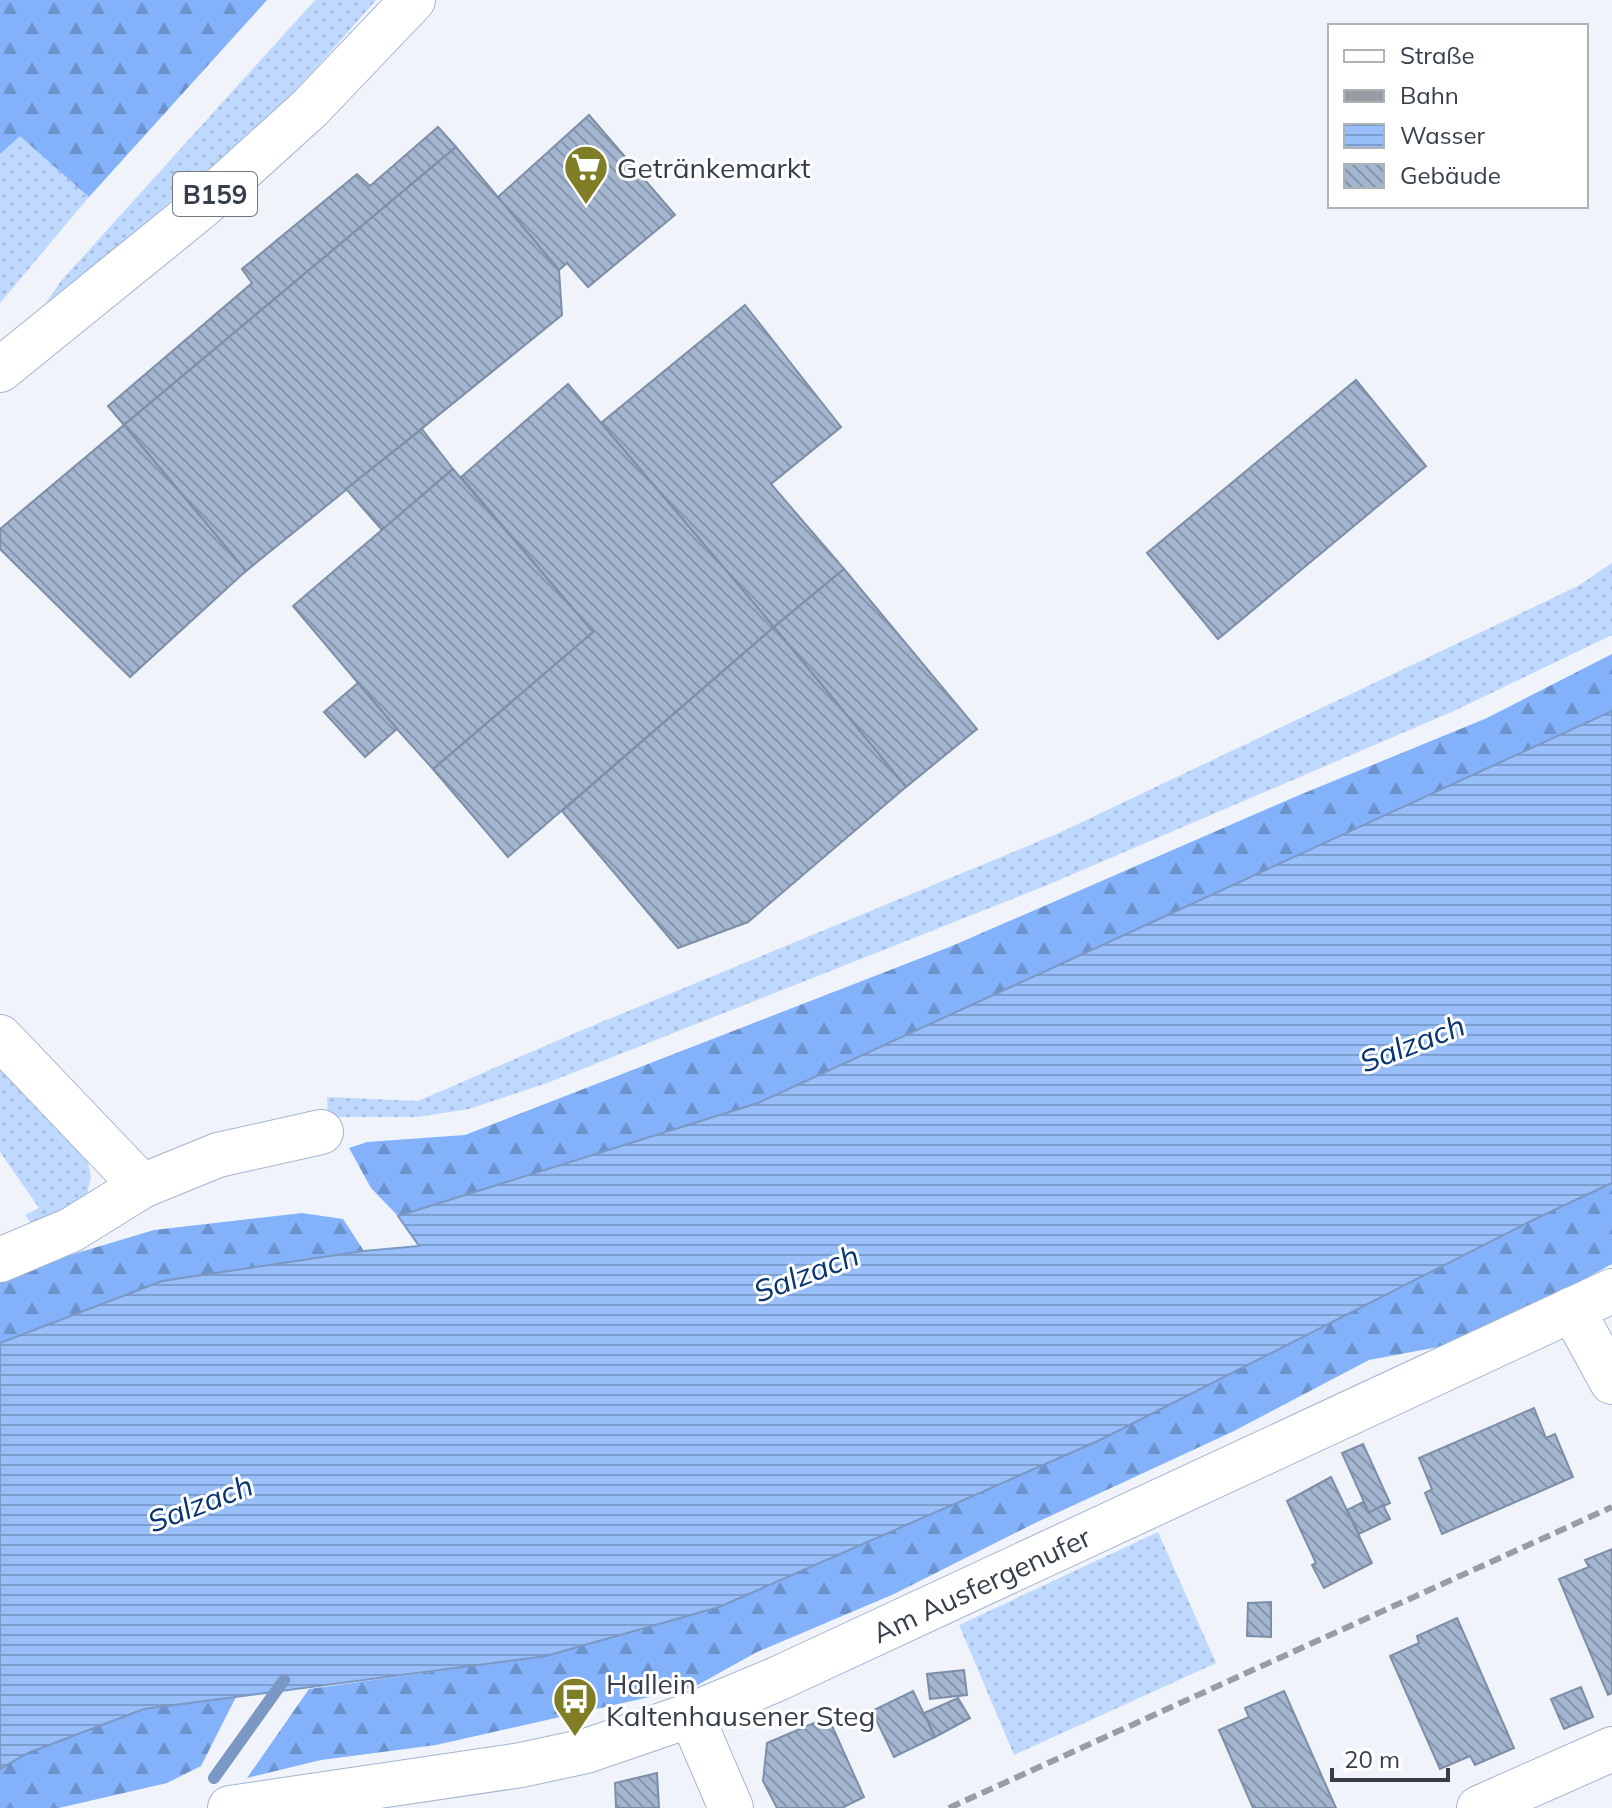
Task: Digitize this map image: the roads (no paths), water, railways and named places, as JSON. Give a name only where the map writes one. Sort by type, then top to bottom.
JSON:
[{"type":"street","name":"B159","points":[[0,370],[201,207],[310,108],[413,0]]},
{"type":"street","points":[[0,1037],[142,1186]]},
{"type":"street","points":[[0,1260],[71,1230],[142,1186],[218,1155],[321,1132]]},
{"type":"street","name":"Am Ausfergenufer","points":[[230,1808],[521,1765],[586,1751],[691,1715],[777,1679],[1612,1291]]},
{"type":"street","points":[[1572,1309],[1612,1382]]},
{"type":"street","points":[[691,1715],[731,1808]]},
{"type":"street","points":[[1479,1808],[1612,1749]]},
{"type":"water","name":"Salzach","points":[[1612,711],[1612,1183],[1098,1441],[719,1607],[546,1656],[144,1709],[28,1753],[0,1769],[0,1343],[162,1281],[364,1251],[419,1246],[398,1216],[758,1103]]},
{"type":"waterway","points":[[214,1778],[284,1680]]},
{"type":"railway","points":[[949,1808],[1612,1507]]},
{"type":"place","name":"Getränkemarkt","points":[[586,206]]},
{"type":"place","name":"Hallein Kaltenhausener Steg","points":[[575,1738]]}]
